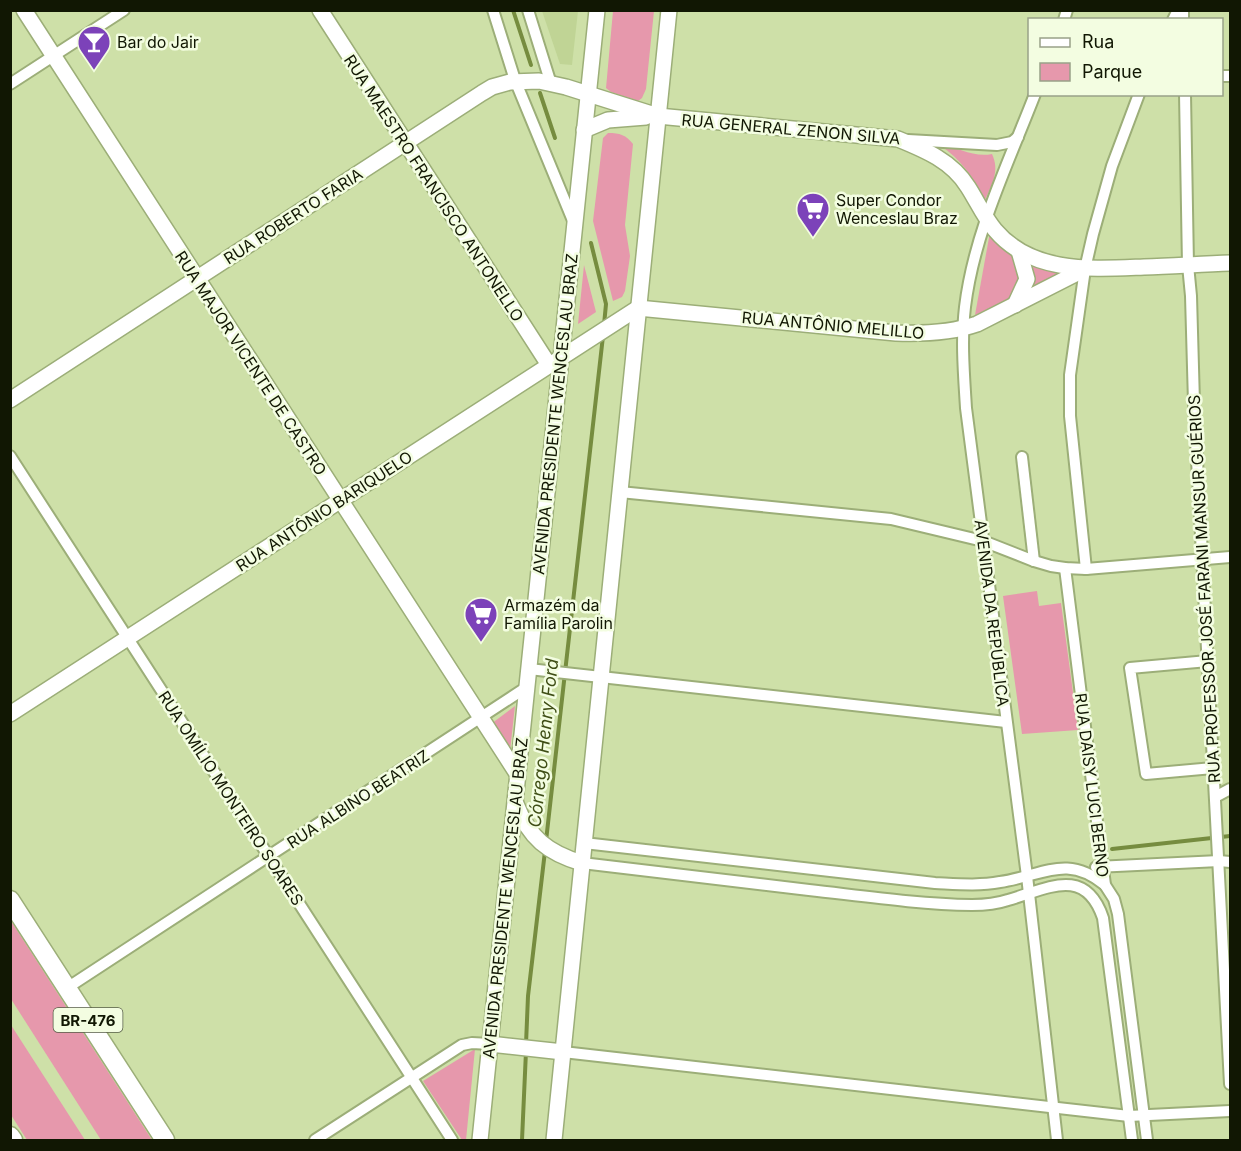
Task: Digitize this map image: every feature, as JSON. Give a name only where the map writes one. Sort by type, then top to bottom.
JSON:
[{"type":"highway","name":"BR-476","points":[[10,900],[165,1140]]},
{"type":"highway","points":[[10,1136],[13,1140]]},
{"type":"main road","name":"RUA MAJOR VICENTE DE CASTRO","points":[[24,10],[518,775]]},
{"type":"main road","name":"RUA MAESTRO FRANCISCO ANTONELLO","points":[[320,10],[405,143],[555,361]]},
{"type":"main road","name":"AVENIDA PRESIDENTE WENCESLAU BRAZ","points":[[480,1140],[496,1045],[515,801],[529,669],[555,361],[574,225],[597,10]]},
{"type":"main road","points":[[554,1140],[556,1051],[578,862],[585,843],[595,676],[620,492],[669,10]]},
{"type":"main road","name":"RUA ROBERTO FARIA","points":[[10,400],[492,87],[515,81],[552,84],[588,95]]},
{"type":"main road","name":"RUA GENERAL ZENON SILVA","points":[[588,95],[658,116],[898,139]]},
{"type":"main road","points":[[584,130],[608,120],[658,116]]},
{"type":"main road","points":[[898,139],[923,149],[952,168],[968,186],[987,219],[1006,242],[1019,251],[1045,262],[1085,269],[1230,263]]},
{"type":"main road","points":[[1015,305],[1027,279],[1019,251]]},
{"type":"main road","name":"RUA ANTÔNIO MELILLO","points":[[638,308],[919,334],[963,329],[991,318],[1085,269]]},
{"type":"main road","name":"RUA ANTÔNIO BARIQUELO","points":[[10,714],[638,308]]},
{"type":"main road","points":[[515,801],[521,819],[534,838],[552,852],[578,862]]},
{"type":"main road","points":[[496,1045],[556,1051]]},
{"type":"street","points":[[10,84],[124,10]]},
{"type":"street","points":[[493,10],[515,81],[574,225]]},
{"type":"street","points":[[528,10],[552,84]]},
{"type":"street","name":"AVENIDA DA REPÚBLICA","points":[[1034,96],[987,219],[972,268],[963,329],[966,408],[1026,876],[1057,1140]]},
{"type":"street","points":[[1086,569],[1069,397],[1070,375],[1085,269],[1112,166],[1138,96]]},
{"type":"street","name":"RUA PROFESSOR JOSÉ FARANI MANSUR GUÉRIOS","points":[[1185,96],[1188,265],[1194,403],[1230,1084]]},
{"type":"street","name":"RUA GENERAL ZENON SILVA","points":[[898,139],[997,145],[1011,142],[1019,136]]},
{"type":"street","points":[[997,145],[1005,172]]},
{"type":"street","name":"RUA OMÍLIO MONTEIRO SOARES","points":[[10,456],[452,1140]]},
{"type":"street","points":[[1022,456],[1034,561]]},
{"type":"street","points":[[620,492],[891,519],[983,541],[1034,561],[1065,568],[1086,569],[1230,557]]},
{"type":"street","name":"RUA DAISY LUCI BERNO","points":[[1065,568],[1102,867],[1105,885],[1114,899],[1118,914],[1147,1140]]},
{"type":"street","points":[[1208,661],[1130,668],[1146,774],[1213,768]]},
{"type":"street","points":[[529,669],[1006,722]]},
{"type":"street","name":"RUA ALBINO BEATRIZ","points":[[67,988],[527,687]]},
{"type":"street","points":[[1215,797],[1230,789]]},
{"type":"street","points":[[585,843],[935,883],[987,884],[1060,868],[1230,862]]},
{"type":"street","points":[[578,862],[928,903],[990,904],[1028,894]]},
{"type":"street","points":[[1076,868],[1105,885]]},
{"type":"street","name":"RUA DAISY LUCI BERNO","points":[[1028,894],[1053,886],[1069,884],[1077,886],[1092,896],[1100,909],[1105,929],[1132,1140]]},
{"type":"street","points":[[315,1140],[462,1045],[472,1043],[496,1045]]},
{"type":"street","points":[[556,1051],[1129,1116],[1230,1111]]},
{"type":"shaded area","points":[[542,11],[578,11],[572,65],[560,64]]},
{"type":"green space","points":[[613,11],[654,11],[646,89],[638,101],[611,92],[606,88]]},
{"type":"green space","points":[[608,133],[622,135],[633,144],[625,225],[630,256],[625,291],[622,297],[613,301],[593,221],[603,138]]},
{"type":"green space","points":[[940,145],[979,155],[992,154],[995,172],[985,200],[966,169]]},
{"type":"green space","points":[[990,232],[1017,261],[1020,281],[1010,299],[975,315]]},
{"type":"green space","points":[[1030,262],[1068,273],[1033,291]]},
{"type":"green space","points":[[584,265],[596,312],[578,324]]},
{"type":"green space","points":[[1037,591],[1039,606],[1061,603],[1078,730],[1022,734],[1003,596]]},
{"type":"green space","points":[[515,706],[510,751],[491,724]]},
{"type":"green space","points":[[10,921],[152,1140],[101,1140],[11,999]]},
{"type":"green space","points":[[10,1025],[85,1140],[27,1140],[11,1115]]},
{"type":"green space","points":[[475,1049],[466,1140],[462,1140],[423,1081]]},
{"type":"waterway","name":"Córrego Henry Ford","points":[[513,10],[531,65]]},
{"type":"waterway","name":"Córrego Henry Ford","points":[[540,93],[555,138]]},
{"type":"waterway","name":"Córrego Henry Ford","points":[[591,243],[606,304],[604,325]]},
{"type":"waterway","name":"Córrego Henry Ford","points":[[546,841],[603,336]]},
{"type":"waterway","points":[[1112,849],[1230,836]]},
{"type":"waterway","name":"Córrego Henry Ford","points":[[526,1044],[528,996],[545,851]]},
{"type":"waterway","name":"Córrego Henry Ford","points":[[522,1140],[526,1051]]},
{"type":"place","name":"Bar do Jair","points":[[94,71]]},
{"type":"place","name":"Super Condor Wenceslau Braz","points":[[813,238]]},
{"type":"place","name":"Armazém da Família Parolin","points":[[481,643]]}]
